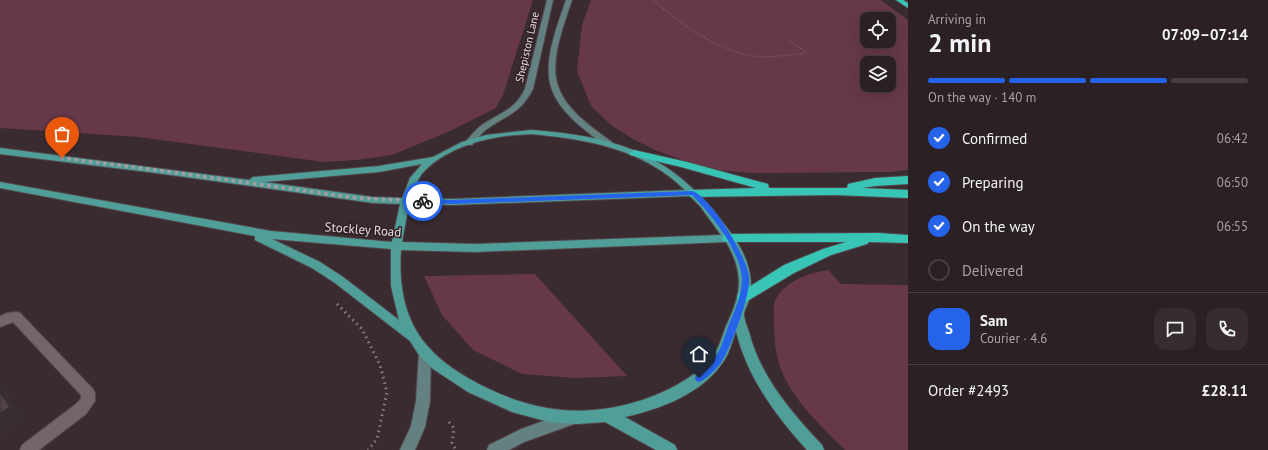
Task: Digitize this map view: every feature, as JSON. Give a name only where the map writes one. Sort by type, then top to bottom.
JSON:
[{"type":"highway","points":[[899,0],[908,6]]},
{"type":"highway","points":[[634,153],[683,164],[777,191]]},
{"type":"highway","points":[[835,191],[875,182],[908,180]]},
{"type":"highway","points":[[693,193],[835,191],[908,194]]},
{"type":"highway","points":[[744,297],[789,269],[827,252],[878,237]]},
{"type":"highway","points":[[728,238],[878,237],[908,239]]},
{"type":"main road","points":[[229,228],[264,239],[316,264],[414,338],[442,368],[458,378],[500,401],[551,416],[574,418],[606,415],[650,404],[676,393],[699,378],[717,361],[723,350],[744,297],[745,277],[740,257],[710,210],[673,174],[663,168],[634,153],[609,144],[558,133],[531,132],[495,135],[469,143],[436,158],[418,172],[404,201],[396,246],[394,281],[404,317],[414,338]]},
{"type":"main road","points":[[0,151],[156,170],[356,198],[404,201],[453,202],[693,193]]},
{"type":"main road","points":[[233,181],[379,169],[436,158]]},
{"type":"main road","name":"Stockley Road","points":[[0,185],[229,228],[316,240],[396,246],[474,248],[728,238]]},
{"type":"main road","points":[[738,313],[747,346],[763,380],[777,403],[796,428],[817,450]]},
{"type":"main road","points":[[606,415],[670,450]]},
{"type":"street","name":"Shepiston Lane","points":[[469,143],[483,128],[513,110],[523,100],[529,88],[550,0]]},
{"type":"street","points":[[570,0],[556,40],[552,65],[552,80],[563,105],[574,117],[609,144]]},
{"type":"street","points":[[407,450],[418,427],[422,401],[426,352]]},
{"type":"street","points":[[494,450],[521,436],[574,418]]},
{"type":"lane","points":[[0,322],[7,318],[16,317],[88,393],[88,401],[81,409],[27,450]]},
{"type":"path","points":[[654,0],[699,34],[714,42],[747,55],[802,54],[806,52],[788,40]]},
{"type":"path","points":[[335,302],[362,328],[380,365],[387,392],[377,439],[368,450]]},
{"type":"path","points":[[449,422],[454,428],[452,443],[456,450]]},
{"type":"shaded area","points":[[0,0],[533,0],[503,95],[496,108],[450,131],[392,155],[357,160],[324,162],[138,137],[0,128]]},
{"type":"shaded area","points":[[591,0],[881,0],[908,20],[908,170],[891,172],[752,173],[718,170],[683,160],[655,150],[612,126],[591,106],[577,71],[582,25]]},
{"type":"shaded area","points":[[828,270],[841,284],[908,285],[908,450],[845,450],[808,412],[789,386],[781,369],[775,346],[774,304],[778,296],[789,284],[812,273]]},
{"type":"shaded area","points":[[535,274],[627,376],[576,378],[522,374],[473,350],[442,315],[424,276]]},
{"type":"building","points":[[0,393],[10,407],[0,413]]},
{"type":"way so far","points":[[62,158],[356,198],[373,200],[423,201]]},
{"type":"route","points":[[423,201],[453,202],[554,197],[693,193],[710,210],[740,257],[745,277],[744,297],[723,350],[717,361],[699,378]]}]
